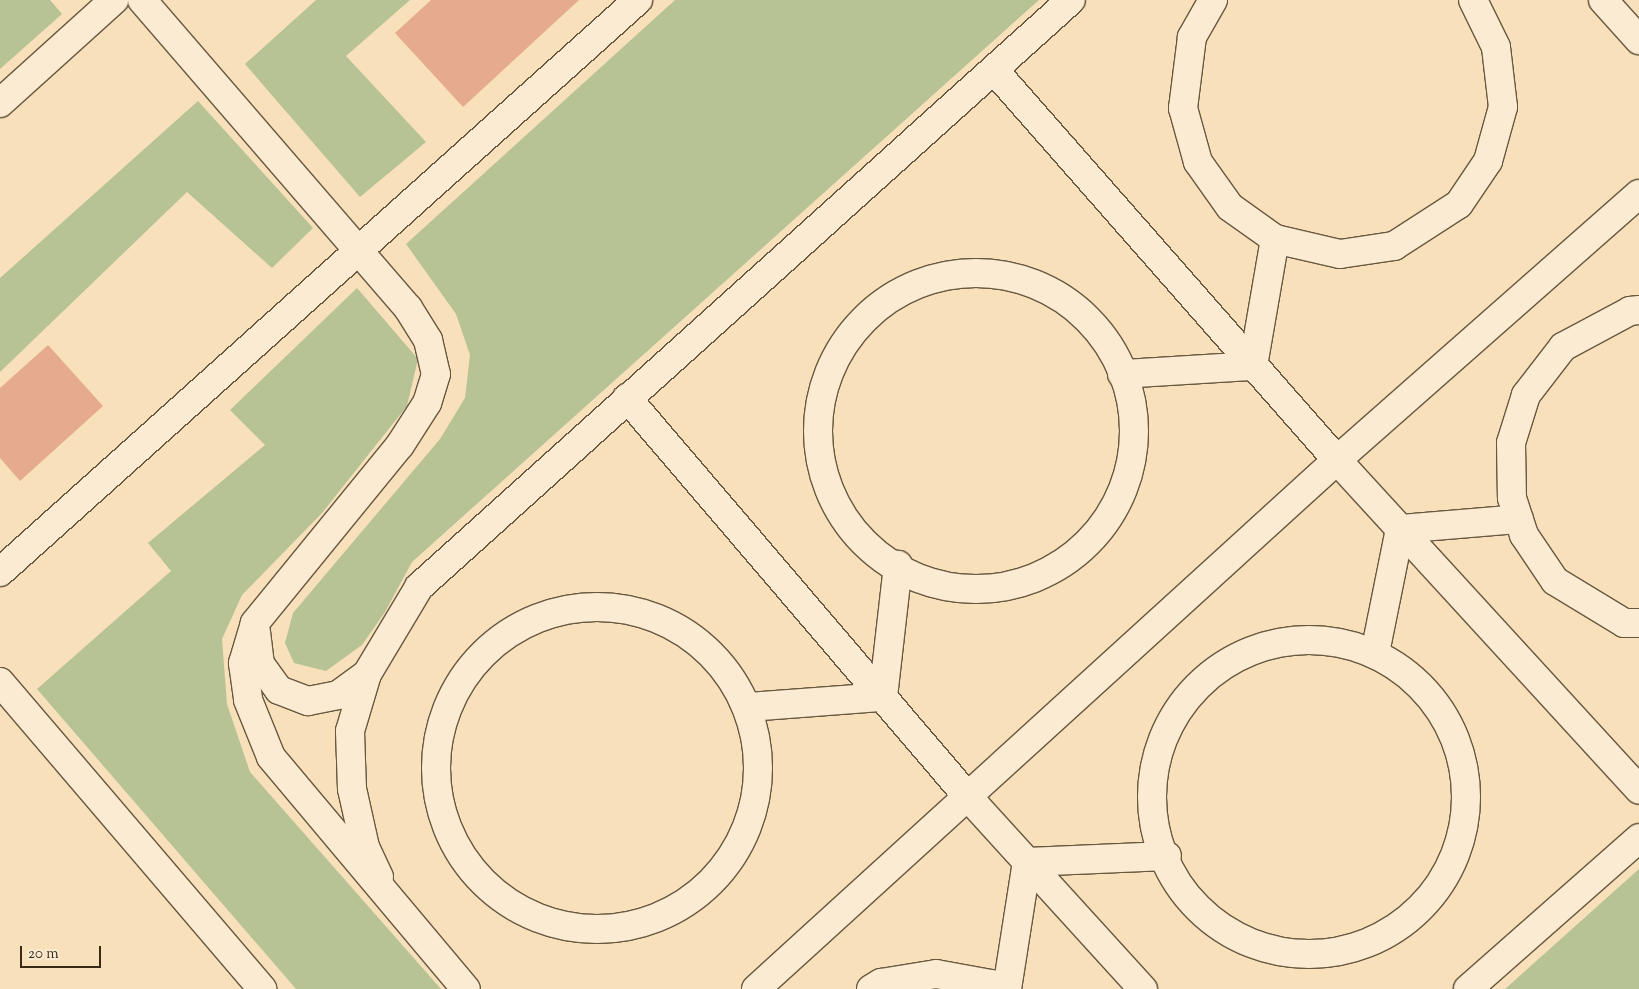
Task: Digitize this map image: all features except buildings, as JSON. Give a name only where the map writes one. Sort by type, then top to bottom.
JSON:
[{"type":"street","points":[[0,103],[114,0]]},
{"type":"street","points":[[142,0],[408,308],[428,340],[436,374],[427,403],[400,445],[255,623],[243,662],[248,700],[271,757],[394,907],[466,989]]},
{"type":"street","points":[[0,572],[356,249],[638,0]]},
{"type":"street","points":[[394,907],[365,847],[352,789],[350,731],[367,674],[419,587],[1071,0]]},
{"type":"street","points":[[1213,0],[1192,37],[1183,108],[1198,162],[1230,207],[1275,239],[1340,254],[1394,246],[1459,204],[1488,161],[1503,107],[1496,47],[1473,0]]},
{"type":"street","points":[[1603,0],[1639,40]]},
{"type":"street","points":[[994,70],[1337,460],[1639,788]]},
{"type":"street","points":[[756,989],[1337,460],[1639,194]]},
{"type":"street","points":[[1253,366],[1275,239]]},
{"type":"street","points":[[987,271],[1062,296],[1114,350],[1133,403],[1130,473],[1094,539],[1050,573],[1012,587],[931,584],[898,565],[864,545],[832,500],[819,459],[819,404],[847,336],[886,298],[927,278],[987,271]]},
{"type":"street","points":[[1639,310],[1630,311],[1563,347],[1526,395],[1511,443],[1512,498],[1524,535],[1555,581],[1624,623],[1639,623]]},
{"type":"street","points":[[1122,374],[1253,366]]},
{"type":"street","points":[[627,398],[968,797],[1143,989]]},
{"type":"street","points":[[1400,529],[1519,519]]},
{"type":"street","points":[[1375,653],[1400,529]]},
{"type":"street","points":[[883,697],[898,565]]},
{"type":"street","points":[[608,605],[663,619],[719,659],[749,707],[760,763],[751,824],[723,873],[670,915],[616,931],[545,923],[495,895],[450,838],[435,783],[440,726],[455,688],[491,644],[539,615],[608,605]]},
{"type":"street","points":[[255,623],[260,664],[279,690],[308,701],[338,695],[367,674]]},
{"type":"street","points":[[1322,639],[1375,653],[1413,678],[1450,726],[1466,779],[1467,811],[1453,864],[1436,892],[1378,940],[1326,955],[1295,956],[1227,933],[1174,880],[1151,805],[1158,750],[1168,724],[1202,680],[1226,662],[1277,641],[1322,639]]},
{"type":"street","points":[[0,682],[262,989]]},
{"type":"street","points":[[749,707],[883,697]]},
{"type":"street","points":[[1468,989],[1639,838]]},
{"type":"street","points":[[1027,862],[1167,856]]},
{"type":"street","points":[[1007,989],[1027,862]]},
{"type":"street","points":[[871,989],[881,983],[936,974],[991,984],[1000,989]]},
{"type":"green space","points":[[0,0],[50,0],[62,14],[0,69]]},
{"type":"green space","points":[[316,0],[410,0],[346,56],[426,142],[360,197],[245,64]]},
{"type":"green space","points":[[675,0],[1039,0],[412,562],[385,612],[362,645],[326,671],[294,663],[285,643],[293,613],[440,439],[465,398],[470,355],[456,314],[406,244]]},
{"type":"green space","points":[[198,101],[313,228],[272,268],[187,192],[0,372],[0,278]]},
{"type":"green space","points":[[357,288],[418,359],[407,406],[322,513],[242,595],[222,639],[227,704],[250,772],[441,989],[296,989],[37,689],[171,571],[148,543],[265,445],[230,410]]},
{"type":"green space","points":[[1639,869],[1639,989],[1505,989]]}]
